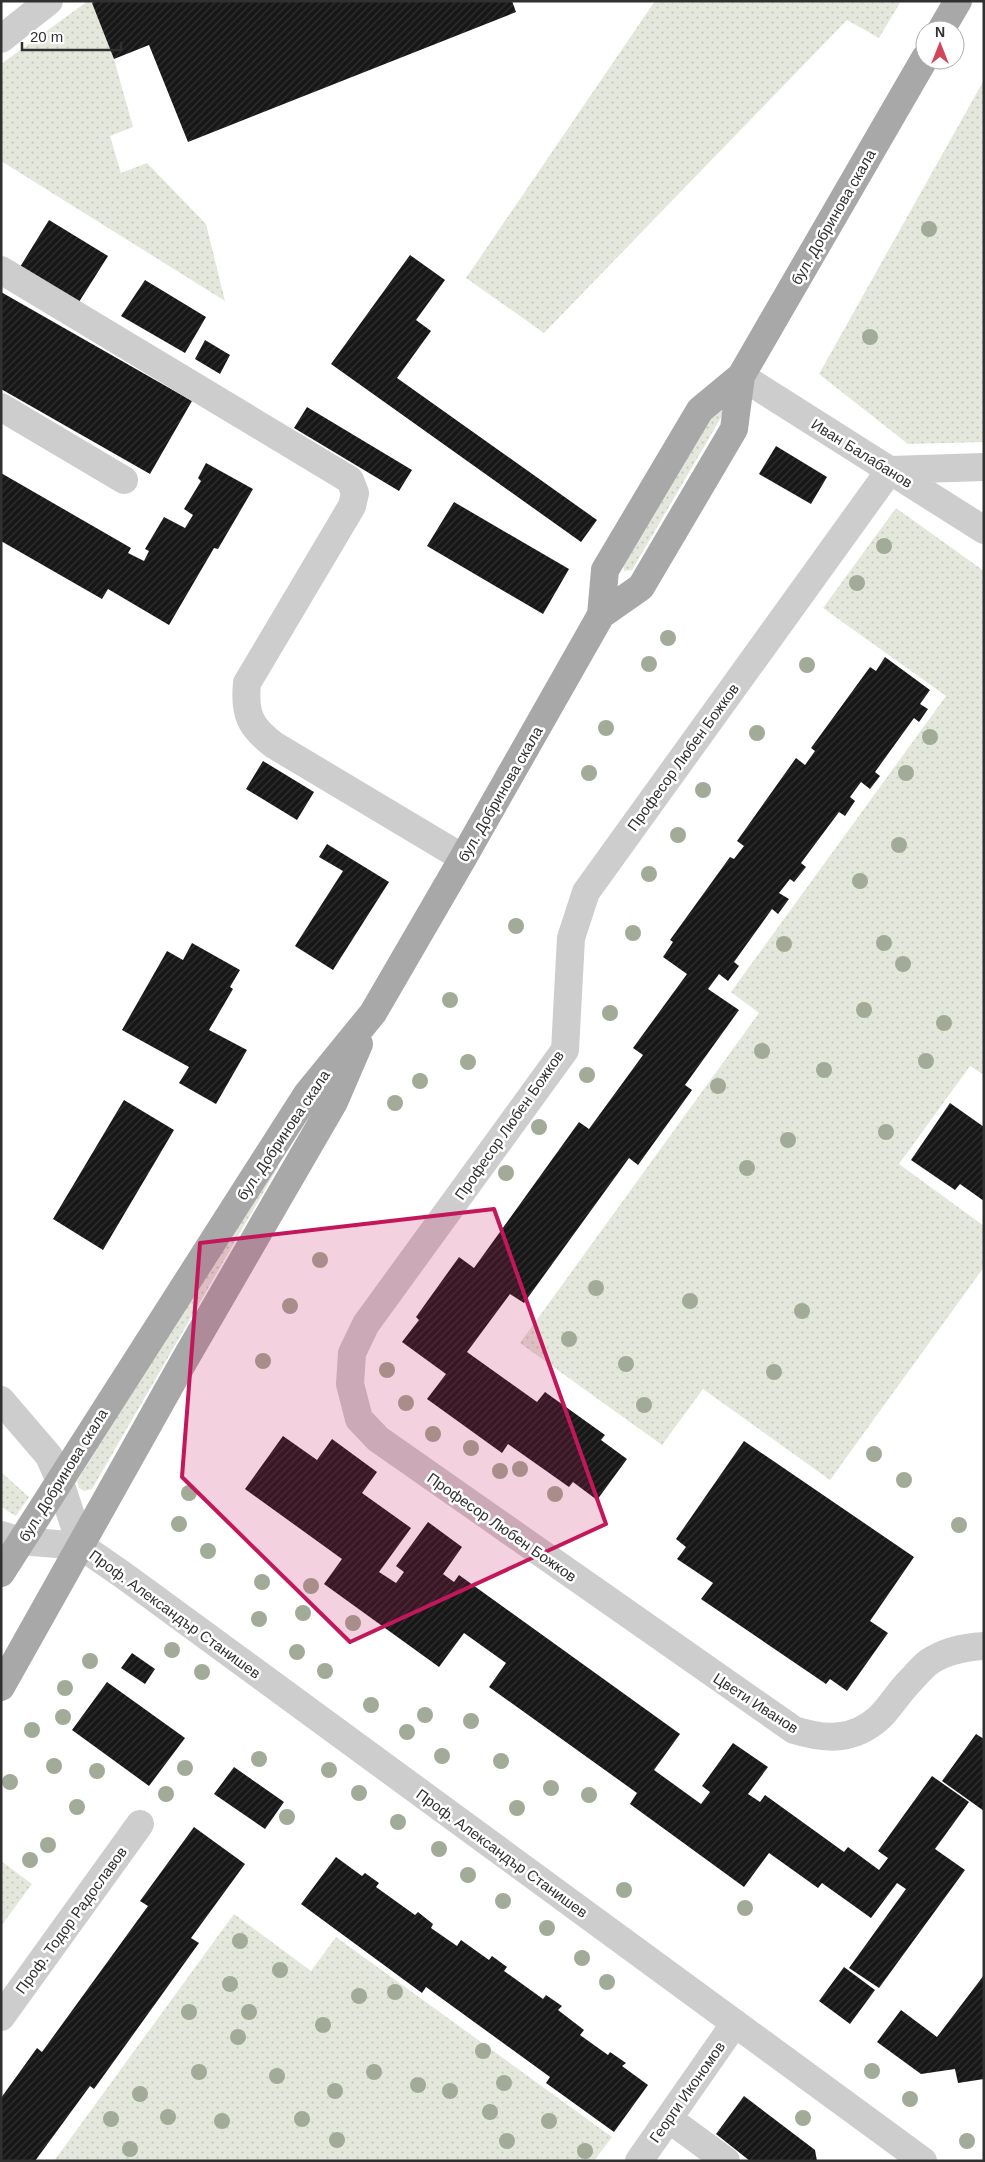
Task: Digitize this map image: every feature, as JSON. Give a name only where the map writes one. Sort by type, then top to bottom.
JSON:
[{"type":"main road","points":[[947,20],[958,1]]},
{"type":"main road","name":"бул. Добринова скала","points":[[1,1573],[11,1538],[59,1479],[307,1094],[373,1013],[601,615],[605,570],[700,410],[741,376],[918,70]]},
{"type":"main road","name":"бул. Добринова скала","points":[[601,615],[641,587],[729,437],[734,428],[741,376]]},
{"type":"main road","points":[[1,1687],[189,1352],[334,1102],[373,1013]]},
{"type":"street","points":[[5,31],[49,1]]},
{"type":"street","points":[[1,270],[350,480],[355,493],[352,506],[247,683],[245,702],[249,720],[260,734],[274,745],[463,858]]},
{"type":"street","name":"Иван Балабанов","points":[[741,376],[890,470],[971,514],[984,530]]},
{"type":"street","points":[[1,407],[124,480]]},
{"type":"street","points":[[890,470],[984,467]]},
{"type":"street","name":"Професор Любен Божков","points":[[583,1583],[378,1439],[359,1419],[350,1384],[352,1353],[366,1324],[565,1050],[571,938],[586,892],[890,470]]},
{"type":"street","points":[[1,1400],[49,1456],[59,1479],[81,1546],[11,1538]]},
{"type":"street","name":"Проф. Александър Станишев","points":[[81,1546],[923,2161]]},
{"type":"street","name":"Цвети Иванов","points":[[583,1583],[794,1730],[816,1737],[839,1737],[862,1730],[881,1716],[928,1662],[954,1650],[984,1646]]},
{"type":"street","name":"Проф. Тодор Радославов","points":[[1,2016],[140,1824]]},
{"type":"street","name":"Георги Икономов","points":[[639,2161],[735,2023]]},
{"type":"street","points":[[668,2119],[726,2161]]},
{"type":"highlighted area","points":[[494,1209],[606,1524],[350,1642],[182,1477],[200,1243]]},
{"type":"shaded area","points":[[88,1],[95,1],[92,3],[114,59],[133,127],[110,136],[121,173],[147,163],[206,224],[225,301],[1,161],[1,64]]},
{"type":"shaded area","points":[[655,1],[901,1],[879,38],[847,20],[544,333],[466,278]]},
{"type":"shaded area","points":[[984,80],[984,442],[908,444],[819,374]]},
{"type":"shaded area","points":[[722,400],[729,404],[632,570],[624,571],[623,565]]},
{"type":"shaded area","points":[[896,508],[984,571],[984,1075],[970,1066],[899,1164],[984,1226],[984,1267],[830,1480],[703,1389],[662,1445],[520,1343],[759,1013],[731,992],[946,696],[823,608]]},
{"type":"shaded area","points":[[275,1165],[278,1167],[92,1489],[84,1491],[79,1488],[77,1481]]},
{"type":"shaded area","points":[[1,1472],[29,1497],[16,1516],[1,1507]]},
{"type":"shaded area","points":[[1,1861],[32,1884],[1,1926]]},
{"type":"shaded area","points":[[234,1914],[311,1971],[336,1937],[612,2137],[594,2161],[54,2161]]},
{"type":"building","points":[[95,1],[512,1],[516,12],[188,142],[149,45],[114,59],[92,3]]},
{"type":"building","points":[[49,220],[108,256],[79,302],[20,267]]},
{"type":"building","points":[[410,255],[445,280],[416,320],[431,331],[397,378],[597,520],[581,542],[331,364]]},
{"type":"building","points":[[145,280],[206,317],[185,353],[121,316]]},
{"type":"building","points":[[1,292],[192,401],[150,474],[1,389]]},
{"type":"building","points":[[205,340],[230,355],[220,374],[195,359]]},
{"type":"building","points":[[307,407],[412,470],[399,491],[294,428]]},
{"type":"building","points":[[776,446],[827,477],[811,504],[759,474]]},
{"type":"building","points":[[206,463],[253,489],[218,549],[214,548],[169,625],[108,589],[102,599],[1,541],[1,473],[131,548],[128,553],[144,561],[149,551],[145,549],[164,517],[185,528],[193,515],[184,509],[201,481],[198,478]]},
{"type":"building","points":[[454,502],[569,569],[543,614],[427,546]]},
{"type":"building","points":[[885,657],[930,690],[920,704],[928,709],[919,722],[914,718],[875,772],[880,776],[870,789],[861,782],[850,797],[855,801],[845,816],[839,812],[801,863],[806,867],[794,882],[790,879],[779,893],[789,899],[778,914],[772,909],[734,962],[739,966],[728,981],[719,974],[708,989],[739,1010],[685,1085],[692,1090],[638,1165],[629,1158],[524,1303],[510,1294],[467,1352],[537,1402],[545,1392],[605,1435],[601,1440],[627,1459],[597,1500],[573,1482],[569,1487],[508,1444],[502,1453],[427,1399],[446,1374],[402,1342],[419,1320],[416,1317],[459,1257],[474,1268],[579,1122],[589,1129],[643,1055],[633,1048],[687,974],[663,957],[673,942],[670,940],[730,857],[734,859],[744,846],[737,841],[796,758],[805,765],[815,751],[811,748],[870,667],[876,671]]},
{"type":"building","points":[[263,761],[314,792],[297,820],[246,789]]},
{"type":"building","points":[[327,844],[389,882],[333,970],[295,946],[343,871],[319,857]]},
{"type":"building","points":[[192,943],[240,970],[230,987],[233,989],[209,1030],[247,1050],[216,1104],[179,1083],[189,1067],[122,1030],[167,951],[183,960]]},
{"type":"building","points":[[124,1100],[174,1130],[103,1250],[53,1219]]},
{"type":"building","points":[[950,1103],[984,1127],[984,1201],[960,1184],[955,1190],[911,1160]]},
{"type":"building","points":[[283,1436],[317,1460],[332,1439],[377,1472],[362,1493],[411,1528],[379,1572],[396,1583],[404,1572],[396,1566],[428,1522],[462,1547],[443,1574],[454,1582],[459,1575],[680,1734],[654,1770],[701,1804],[710,1792],[702,1786],[733,1743],[768,1767],[748,1794],[760,1802],[765,1795],[844,1852],[848,1847],[879,1870],[888,1858],[878,1851],[932,1776],[969,1802],[935,1849],[965,1870],[879,1988],[849,1968],[906,1889],[897,1883],[871,1918],[822,1883],[818,1888],[769,1853],[744,1887],[630,1804],[637,1793],[489,1687],[506,1663],[464,1633],[439,1667],[324,1584],[342,1559],[245,1489]]},
{"type":"building","points":[[744,1441],[914,1557],[870,1621],[888,1633],[847,1691],[830,1679],[826,1684],[701,1599],[713,1583],[677,1559],[686,1547],[676,1539]]},
{"type":"building","points":[[132,1653],[155,1669],[145,1684],[121,1668]]},
{"type":"building","points":[[107,1682],[185,1738],[149,1786],[72,1730]]},
{"type":"building","points":[[976,1734],[984,1739],[984,1811],[942,1781]]},
{"type":"building","points":[[234,1767],[284,1802],[265,1829],[214,1794]]},
{"type":"building","points":[[194,1827],[245,1864],[191,1938],[199,1943],[94,2089],[90,2086],[35,2161],[1,2161],[1,2098],[37,2048],[42,2052],[148,1906],[140,1901]]},
{"type":"building","points":[[336,1857],[362,1876],[365,1873],[379,1883],[376,1887],[415,1915],[418,1912],[433,1924],[431,1928],[457,1946],[461,1940],[489,1960],[492,1956],[507,1967],[504,1971],[543,1999],[546,1995],[562,2006],[558,2010],[584,2030],[580,2035],[608,2055],[610,2052],[626,2063],[622,2066],[648,2085],[614,2132],[546,2083],[550,2077],[426,1987],[422,1993],[301,1904]]},
{"type":"building","points":[[844,1967],[875,1990],[850,2024],[819,2001]]},
{"type":"building","points":[[984,1975],[984,2079],[958,2083],[955,2069],[921,2074],[877,2042],[901,2010],[937,2037]]},
{"type":"building","points":[[744,2096],[815,2150],[817,2161],[750,2161],[716,2134]]}]
